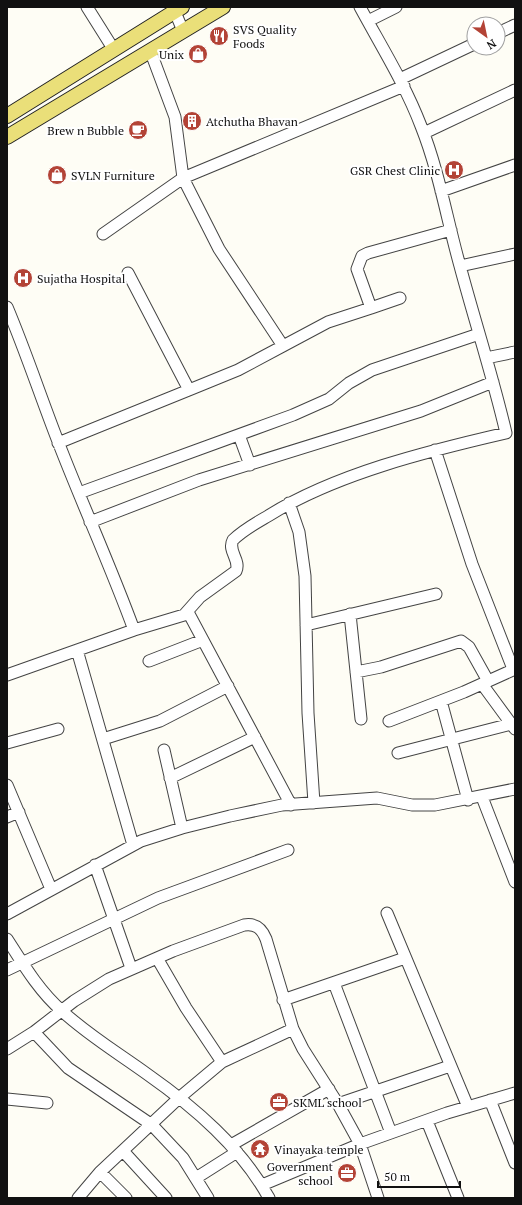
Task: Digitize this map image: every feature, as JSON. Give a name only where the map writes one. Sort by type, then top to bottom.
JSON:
[{"type":"main road","points":[[7,137],[223,7]]},
{"type":"main road","points":[[7,116],[114,50],[177,8]]},
{"type":"street","points":[[87,7],[114,50]]},
{"type":"street","points":[[7,675],[134,630],[179,618],[188,612],[200,597],[236,571],[237,563],[231,547],[233,540],[252,526],[289,503],[319,489],[435,450],[510,432],[479,334],[424,133],[402,83],[360,7]]},
{"type":"street","points":[[368,21],[396,7]]},
{"type":"street","points":[[177,8],[183,31]]},
{"type":"street","points":[[102,234],[183,178],[402,83],[466,48]]},
{"type":"street","points":[[150,50],[175,117],[183,178],[219,249],[283,346]]},
{"type":"street","points":[[424,133],[515,90]]},
{"type":"street","points":[[441,191],[515,165]]},
{"type":"street","points":[[370,308],[357,268],[362,256],[451,230]]},
{"type":"street","points":[[460,266],[515,254]]},
{"type":"street","points":[[128,273],[189,390]]},
{"type":"street","points":[[58,443],[238,370],[328,322],[400,298]]},
{"type":"street","points":[[7,307],[37,382],[58,443],[134,630]]},
{"type":"street","points":[[79,493],[314,407],[329,399],[350,382],[372,370],[479,334]]},
{"type":"street","points":[[486,358],[515,352]]},
{"type":"street","points":[[90,522],[199,480],[421,412],[493,382]]},
{"type":"street","points":[[239,435],[250,464]]},
{"type":"street","points":[[389,721],[441,701],[514,669],[472,564],[435,450]]},
{"type":"street","points":[[289,503],[302,550],[306,625],[308,714],[314,803]]},
{"type":"street","points":[[306,625],[436,594]]},
{"type":"street","points":[[188,612],[292,805]]},
{"type":"street","points":[[350,614],[361,719]]},
{"type":"street","points":[[149,661],[203,640]]},
{"type":"street","points":[[356,672],[381,667],[461,641],[469,647],[485,682],[513,727],[398,753]]},
{"type":"street","points":[[77,650],[133,845]]},
{"type":"street","points":[[103,739],[160,721],[228,686]]},
{"type":"street","points":[[441,701],[468,800]]},
{"type":"street","points":[[7,743],[58,729]]},
{"type":"street","points":[[170,778],[255,737]]},
{"type":"street","points":[[164,750],[182,828]]},
{"type":"street","points":[[7,785],[51,889]]},
{"type":"street","points":[[7,914],[133,845],[160,834],[182,828],[262,809],[292,805],[377,798],[425,806],[468,800],[515,790]]},
{"type":"street","points":[[482,797],[515,882]]},
{"type":"street","points":[[7,817],[18,812]]},
{"type":"street","points":[[7,970],[113,918],[158,898],[288,850]]},
{"type":"street","points":[[95,865],[131,968]]},
{"type":"street","points":[[387,913],[468,1107]]},
{"type":"street","points":[[7,1049],[34,1032],[61,1011],[98,986],[131,968],[244,925],[256,925],[266,939],[283,1000],[293,1029],[303,1049],[338,1104],[360,1144],[378,1198]]},
{"type":"street","points":[[7,939],[48,998],[61,1011],[85,1031],[179,1098],[234,1148],[269,1198]]},
{"type":"street","points":[[157,958],[186,1008],[222,1062]]},
{"type":"street","points":[[283,1000],[405,958]]},
{"type":"street","points":[[334,983],[391,1133]]},
{"type":"street","points":[[78,1198],[100,1172],[152,1125],[179,1098],[222,1062],[293,1029]]},
{"type":"street","points":[[34,1032],[68,1068],[152,1125],[175,1149],[196,1178],[208,1198]]},
{"type":"street","points":[[338,1104],[450,1066]]},
{"type":"street","points":[[196,1178],[234,1148],[328,1089]]},
{"type":"street","points":[[262,1186],[360,1144],[468,1107],[515,1093]]},
{"type":"street","points":[[7,1099],[47,1102]]},
{"type":"street","points":[[490,1100],[515,1162]]},
{"type":"street","points":[[427,1121],[458,1198]]},
{"type":"street","points":[[123,1151],[166,1198]]},
{"type":"street","points":[[100,1172],[126,1198]]},
{"type":"place","name":"SVS Quality Foods","points":[[219,36]]},
{"type":"place","name":"Unix","points":[[198,54]]},
{"type":"place","name":"Atchutha Bhavan","points":[[192,121]]},
{"type":"place","name":"Brew n Bubble","points":[[138,130]]},
{"type":"place","name":"GSR Chest Clinic","points":[[454,170]]},
{"type":"place","name":"SVLN Furniture","points":[[57,175]]},
{"type":"place","name":"Sujatha Hospital","points":[[23,278]]},
{"type":"place","name":"SKML school","points":[[279,1102]]},
{"type":"place","name":"Vinayaka temple","points":[[260,1149]]},
{"type":"place","name":"Government school","points":[[347,1173]]}]
